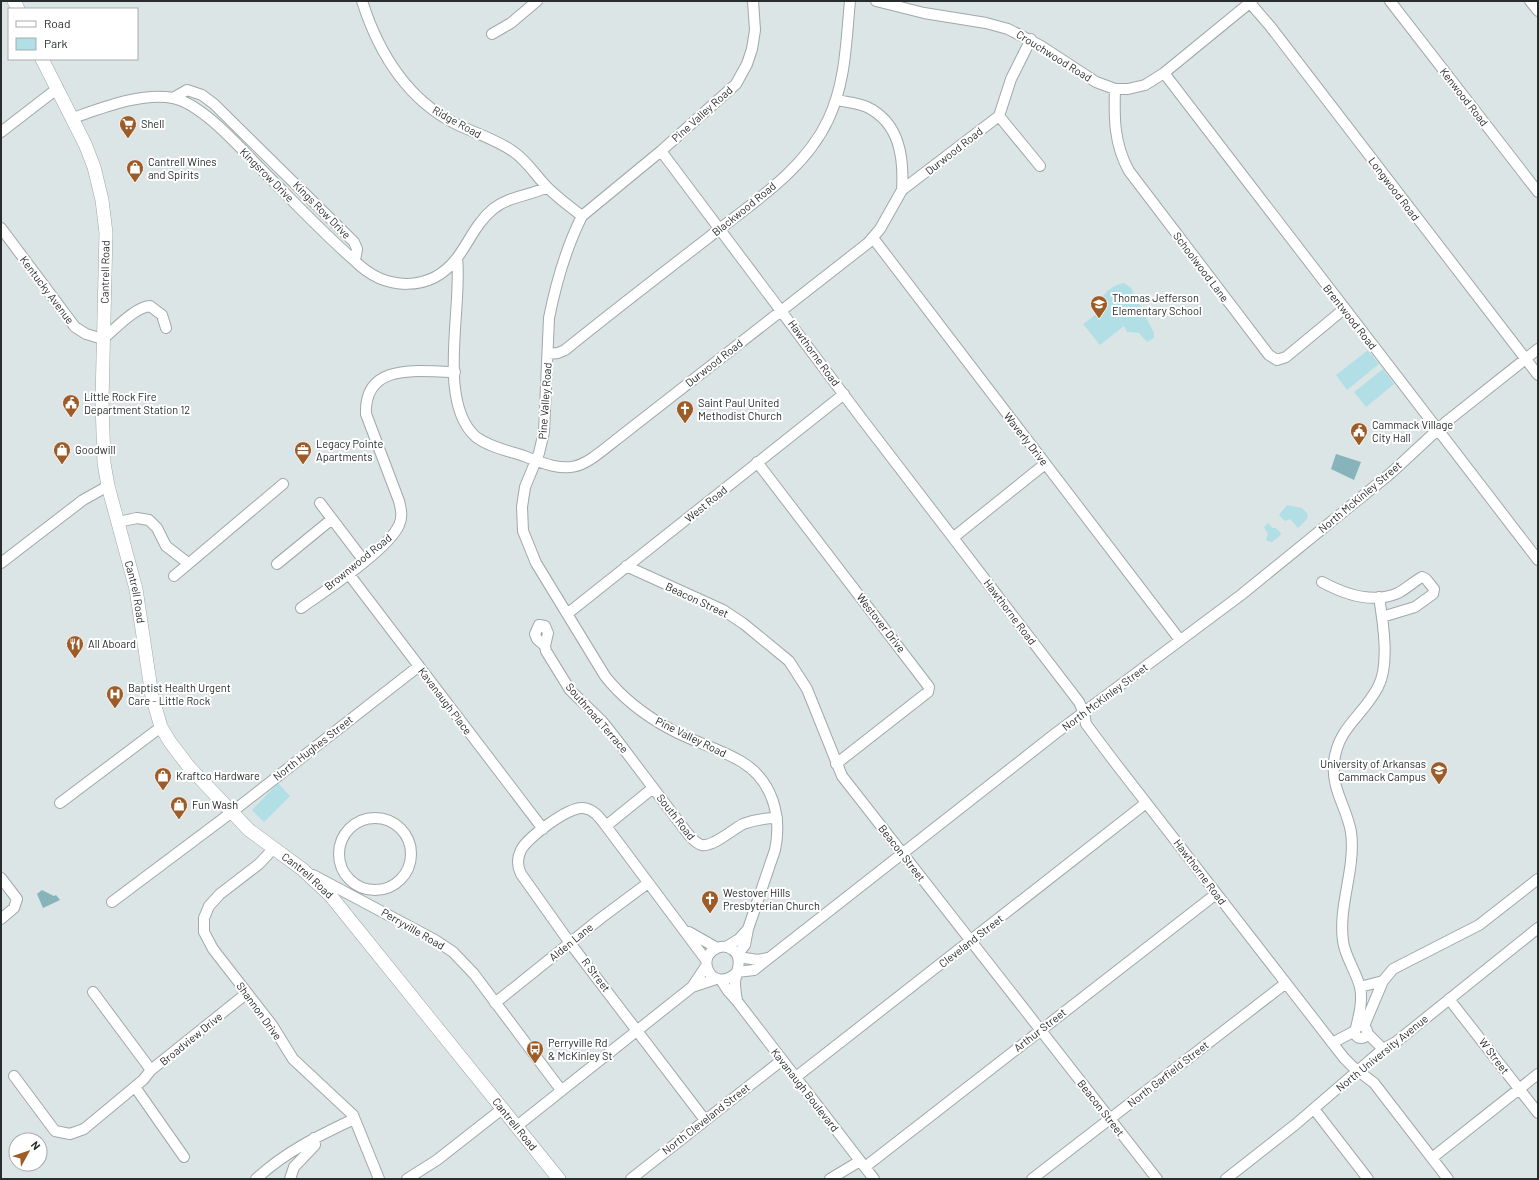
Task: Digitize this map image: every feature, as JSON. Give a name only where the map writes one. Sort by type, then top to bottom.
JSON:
[{"type":"main road","name":"Cantrell Road","points":[[43,60],[73,118],[94,167],[104,210],[106,241],[102,339],[102,429],[104,463],[108,486],[136,589],[152,696],[161,727],[170,742],[189,767],[249,830],[302,869],[330,895],[559,1179]]},
{"type":"street","name":"Ridge Road","points":[[362,1],[382,52],[393,69],[412,91],[426,104],[453,122],[513,151],[529,165],[547,187],[582,216]]},
{"type":"street","points":[[492,34],[504,28],[537,1]]},
{"type":"street","name":"Pine Valley Road","points":[[738,956],[745,944],[748,929],[775,850],[777,839],[777,818],[775,808],[766,787],[760,778],[743,763],[647,716],[623,697],[605,676],[536,562],[523,531],[521,515],[523,497],[542,444],[544,432],[549,318],[570,243],[582,216],[661,151],[724,96],[740,78],[751,57],[754,43],[753,1]]},
{"type":"street","name":"Blackwood Road","points":[[548,354],[558,353],[565,350],[799,164],[823,130],[837,100],[843,73],[850,1]]},
{"type":"street","name":"Crouchwood Road","points":[[876,1],[924,13],[1000,26],[1031,39],[1091,80],[1115,89],[1141,86],[1164,73],[1251,2]]},
{"type":"street","name":"Kenwood Road","points":[[1390,1],[1538,192]]},
{"type":"street","points":[[1530,1],[1538,11]]},
{"type":"street","name":"Longwood Road","points":[[1251,2],[1538,375]]},
{"type":"street","points":[[1031,39],[1011,79],[999,116],[1040,166]]},
{"type":"street","name":"Brentwood Road","points":[[1164,73],[1538,560]]},
{"type":"street","points":[[1,132],[58,88]]},
{"type":"street","name":"Schoolwood Lane","points":[[1115,89],[1114,111],[1116,137],[1129,171],[1268,355],[1277,360],[1286,357],[1344,309]]},
{"type":"street","name":"Kings Row Drive","points":[[73,118],[121,102],[151,98],[173,98],[187,90],[202,95],[214,104],[354,242],[357,249],[355,261]]},
{"type":"street","name":"Kingsrow Drive","points":[[173,98],[190,104],[203,114],[355,261]]},
{"type":"street","points":[[837,100],[866,107],[880,116],[889,126],[897,139],[903,156],[902,190]]},
{"type":"street","name":"Durwood Road","points":[[457,258],[459,274],[456,305],[455,372],[457,408],[471,432],[485,442],[535,461],[564,468],[576,467],[588,462],[873,238],[902,190],[999,116]]},
{"type":"street","name":"Hawthorne Road","points":[[661,151],[1079,702],[1084,713],[1086,724],[1146,803],[1344,1058],[1374,1083],[1448,1179]]},
{"type":"street","points":[[355,261],[378,278],[403,285],[423,281],[432,277],[457,258],[480,223],[493,209],[508,200],[547,187]]},
{"type":"street","name":"Kentucky Avenue","points":[[1,228],[75,327],[86,334],[102,339]]},
{"type":"street","name":"Waverly Drive","points":[[873,238],[1180,640]]},
{"type":"street","points":[[102,339],[134,314],[147,306],[153,307],[160,313],[166,328]]},
{"type":"street","name":"North McKinley Street","points":[[736,972],[754,970],[1056,733],[1241,594],[1320,531],[1391,472],[1438,430],[1538,349]]},
{"type":"street","name":"Brownwood Road","points":[[301,608],[364,561],[390,538],[396,531],[402,518],[396,490],[367,418],[366,406],[368,394],[378,381],[391,373],[455,372]]},
{"type":"street","name":"West Road","points":[[567,614],[844,394]]},
{"type":"street","name":"Westover Drive","points":[[757,462],[929,687],[928,692],[836,764]]},
{"type":"street","points":[[954,537],[1045,464]]},
{"type":"street","points":[[174,576],[283,484]]},
{"type":"street","points":[[1,563],[83,500],[108,486]]},
{"type":"street","points":[[320,503],[364,561]]},
{"type":"street","points":[[118,522],[137,518],[149,520],[157,528],[166,546],[188,563]]},
{"type":"street","points":[[277,564],[332,519]]},
{"type":"street","name":"Beacon Street","points":[[626,566],[723,610],[744,624],[789,661],[807,689],[842,776],[1157,1179]]},
{"type":"street","name":"Kavanaugh Place","points":[[348,573],[543,829]]},
{"type":"street","points":[[1322,582],[1344,593],[1380,597],[1398,593],[1422,577],[1426,579],[1434,589],[1434,594],[1419,605],[1382,617]]},
{"type":"street","points":[[1360,1030],[1360,987],[1343,941],[1342,918],[1352,842],[1350,828],[1335,785],[1334,762],[1341,737],[1374,693],[1381,681],[1383,660],[1380,597]]},
{"type":"street","name":"Southroad Terrace","points":[[545,646],[546,652],[570,690],[610,730],[653,788]]},
{"type":"street","name":"North Hughes Street","points":[[112,902],[232,812],[418,666]]},
{"type":"street","points":[[60,803],[161,727]]},
{"type":"street","name":"South Road","points":[[606,826],[653,788],[688,834],[698,844],[703,845],[714,842],[745,824],[764,819],[777,818]]},
{"type":"street","name":"Cleveland Street","points":[[796,1078],[1146,803]]},
{"type":"street","points":[[543,829],[566,812],[578,808],[590,810],[606,826],[684,929],[706,963],[708,971],[719,979]]},
{"type":"street","points":[[372,818],[384,820],[394,824],[402,831],[408,840],[411,857],[406,873],[400,880],[386,888],[369,890],[357,885],[348,877],[342,867],[340,856],[343,840],[352,827],[362,821],[372,818]]},
{"type":"street","name":"R Street","points":[[543,829],[521,849],[518,857],[519,869],[570,943],[705,1120]]},
{"type":"street","name":"Shannon Drive","points":[[274,849],[259,864],[220,894],[209,906],[204,918],[204,932],[210,944],[272,1025],[293,1059],[305,1073],[345,1106],[354,1119],[379,1179]]},
{"type":"street","name":"Perryville Road","points":[[302,869],[447,948],[464,962],[562,1090]]},
{"type":"street","points":[[340,889],[348,877]]},
{"type":"street","points":[[1,878],[17,899],[14,908],[1,919]]},
{"type":"street","points":[[1332,1043],[1360,1030],[1383,981],[1389,972],[1396,966],[1479,925],[1538,879]]},
{"type":"street","name":"Alden Lane","points":[[495,1003],[648,883]]},
{"type":"street","name":"Arthur Street","points":[[830,1179],[862,1164],[1041,1030],[1216,894]]},
{"type":"street","points":[[684,929],[722,947],[732,950],[738,956],[758,960],[768,958]]},
{"type":"street","points":[[516,1126],[692,987],[712,950],[739,939],[748,929]]},
{"type":"street","name":"North University Avenue","points":[[1229,1178],[1314,1109],[1357,1070],[1383,1049],[1396,1042],[1538,929]]},
{"type":"street","points":[[737,1001],[735,988],[736,972],[739,963],[738,956]]},
{"type":"street","points":[[692,987],[719,979],[728,979],[736,972]]},
{"type":"street","name":"Kavanaugh Boulevard","points":[[719,979],[874,1179]]},
{"type":"street","points":[[1360,987],[1383,981]]},
{"type":"street","name":"North Garfield Street","points":[[1032,1179],[1286,983]]},
{"type":"street","points":[[93,992],[151,1070]]},
{"type":"street","name":"Broadview Drive","points":[[14,1076],[55,1131],[64,1134],[80,1132],[135,1087],[151,1070],[248,993]]},
{"type":"street","name":"W Street","points":[[1449,999],[1538,1113]]},
{"type":"street","points":[[1360,1030],[1383,1049]]},
{"type":"street","name":"North Cleveland Street","points":[[631,1179],[782,1060]]},
{"type":"street","points":[[1432,1158],[1538,1074]]},
{"type":"street","points":[[135,1087],[184,1157]]},
{"type":"street","points":[[407,1179],[437,1160],[502,1109]]},
{"type":"street","points":[[1314,1109],[1368,1179]]},
{"type":"street","points":[[256,1179],[279,1158],[314,1138],[354,1119]]},
{"type":"street","points":[[290,1179],[294,1166],[315,1145],[314,1138]]},
{"type":"green space","points":[[1124,283],[1131,288],[1154,333],[1154,338],[1147,342],[1139,333],[1127,332],[1124,326],[1100,345],[1083,324],[1106,307],[1101,301],[1106,292],[1117,285]]},
{"type":"green space","points":[[1368,350],[1379,364],[1347,390],[1336,375]]},
{"type":"green space","points":[[1383,369],[1394,384],[1366,407],[1354,392]]},
{"type":"green space","points":[[1287,505],[1302,508],[1308,514],[1307,519],[1298,528],[1290,519],[1285,521],[1279,515]]},
{"type":"green space","points":[[1268,523],[1281,533],[1280,536],[1272,542],[1267,541],[1266,539],[1268,534],[1264,527]]},
{"type":"green space","points":[[278,783],[290,796],[264,822],[252,810]]},
{"type":"shaded area","points":[[1336,454],[1361,462],[1354,480],[1331,469]]},
{"type":"shaded area","points":[[42,890],[54,896],[56,895],[60,900],[43,908],[37,894]]},
{"type":"place","name":"Shell","points":[[128,139]]},
{"type":"place","name":"Cantrell Wines and Spirits","points":[[135,183]]},
{"type":"place","name":"Thomas Jefferson Elementary School","points":[[1099,319]]},
{"type":"place","name":"Little Rock Fire Department Station 12","points":[[71,418]]},
{"type":"place","name":"Saint Paul United Methodist Church","points":[[685,424]]},
{"type":"place","name":"Cammack Village City Hall","points":[[1359,446]]},
{"type":"place","name":"Goodwill","points":[[62,465]]},
{"type":"place","name":"Legacy Pointe Apartments","points":[[303,465]]},
{"type":"place","name":"All Aboard","points":[[75,659]]},
{"type":"place","name":"Baptist Health Urgent Care - Little Rock","points":[[115,709]]},
{"type":"place","name":"University of Arkansas Cammack Campus","points":[[1439,785]]},
{"type":"place","name":"Kraftco Hardware","points":[[163,791]]},
{"type":"place","name":"Fun Wash","points":[[179,820]]},
{"type":"place","name":"Westover Hills Presbyterian Church","points":[[710,914]]},
{"type":"place","name":"Perryville Rd & McKinley St","points":[[535,1064]]}]
